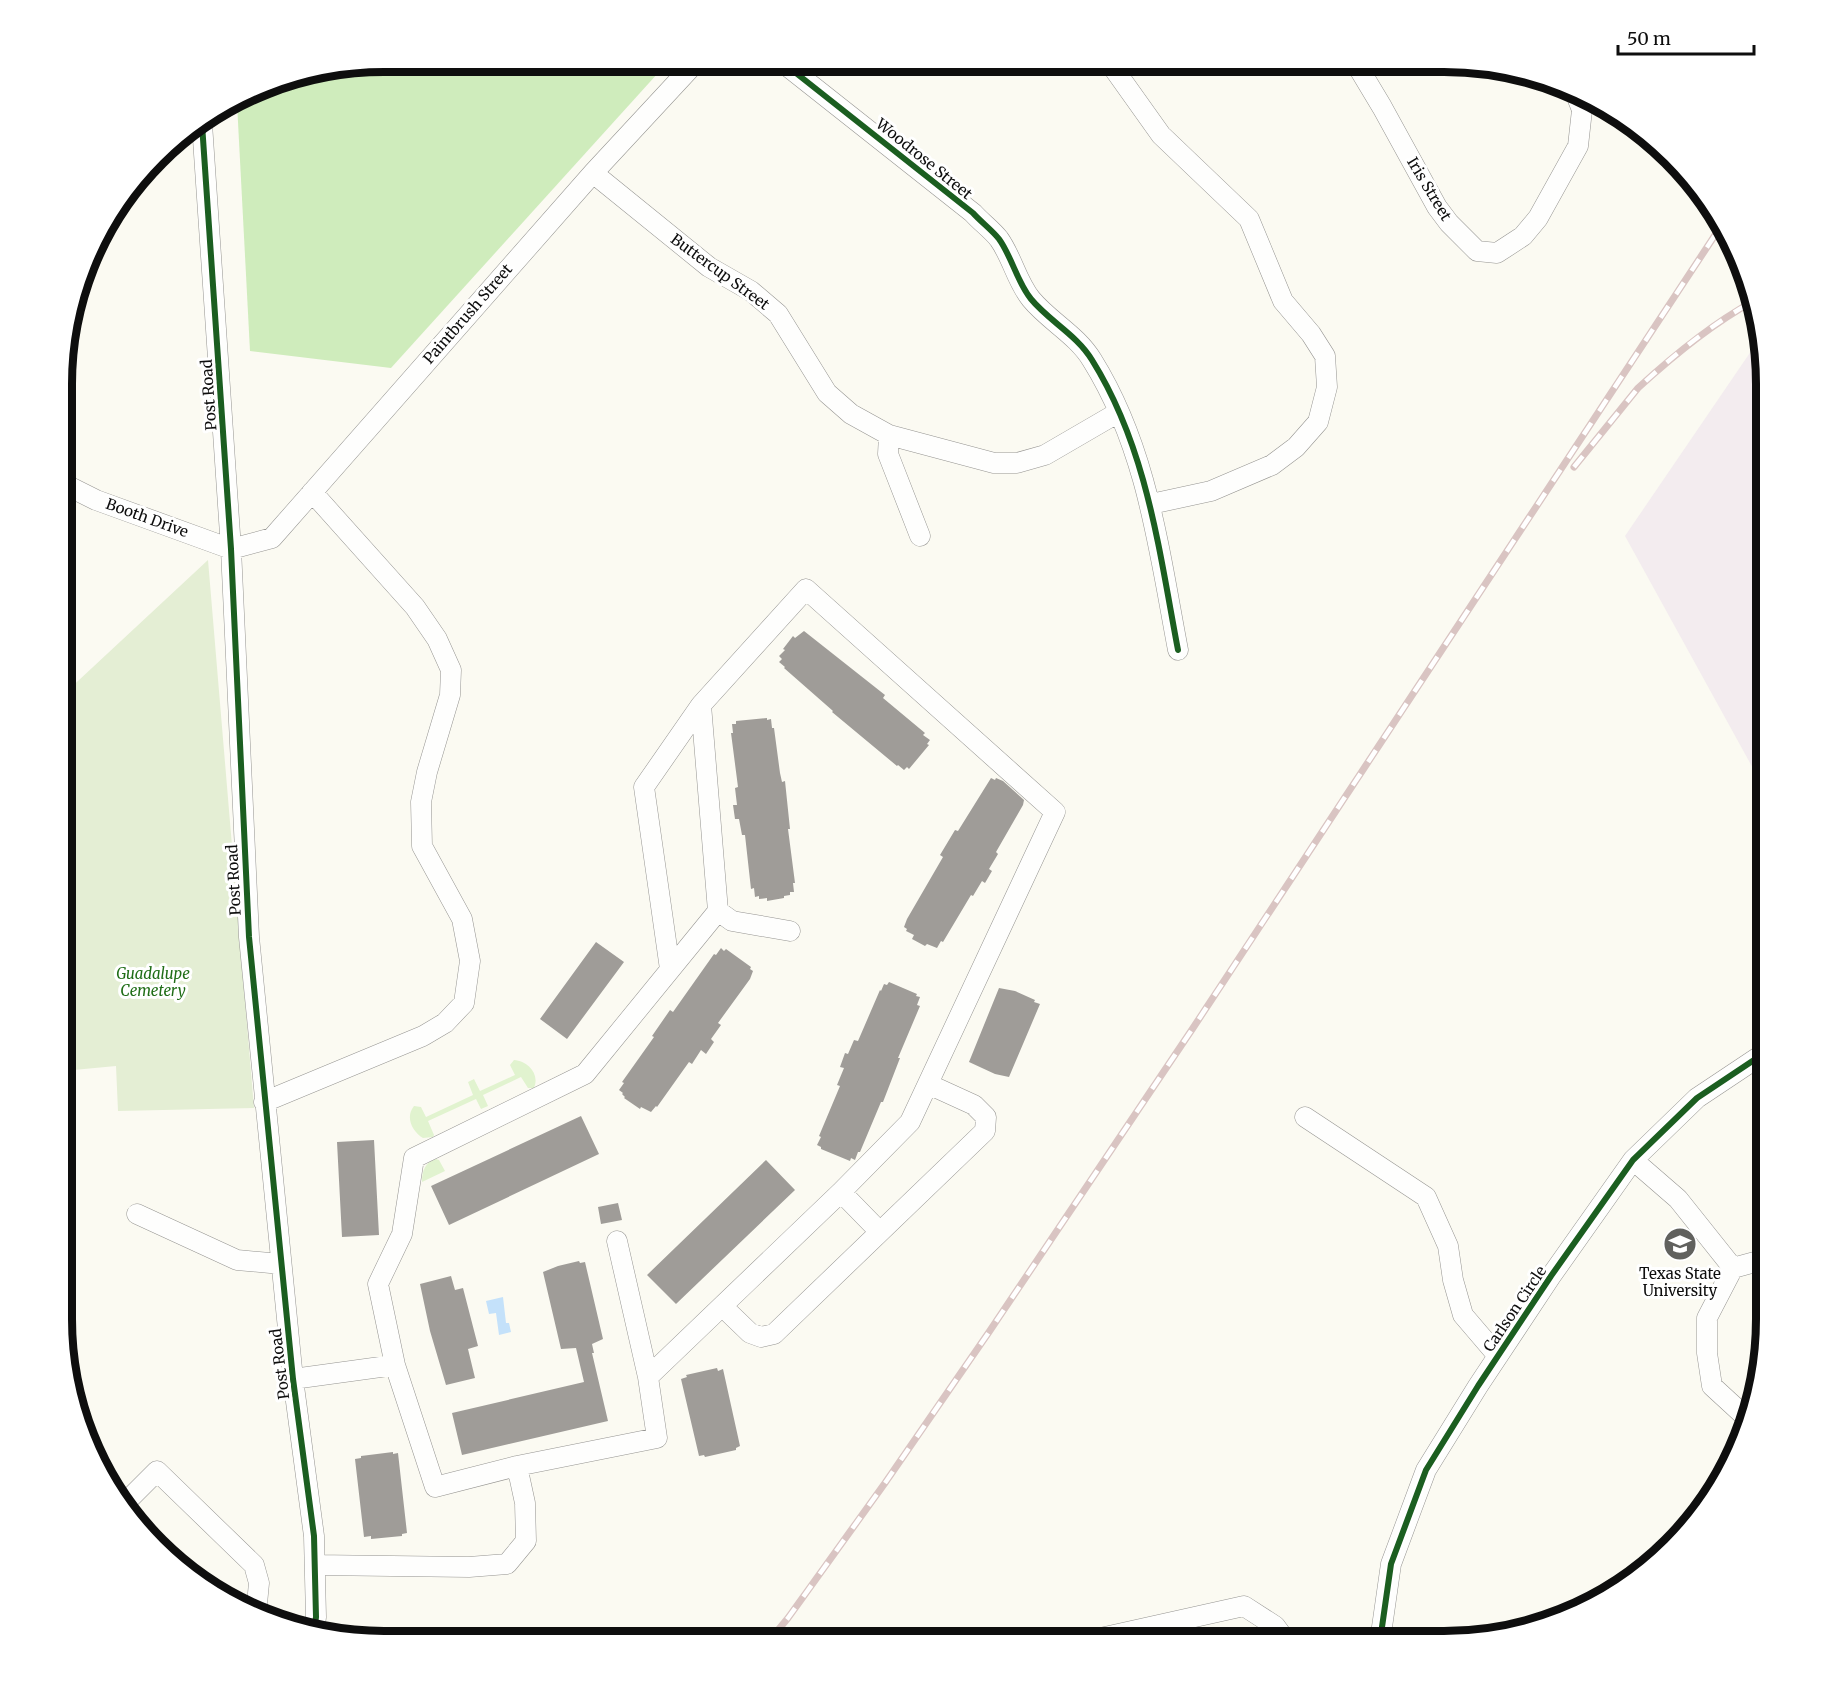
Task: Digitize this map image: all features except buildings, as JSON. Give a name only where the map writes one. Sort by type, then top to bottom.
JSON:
[{"type":"street","name":"Paintbrush Street","points":[[231,549],[272,538],[592,173],[687,72]]},
{"type":"street","name":"Woodrose Street","points":[[795,72],[973,213],[999,239],[1030,299],[1065,329],[1092,358],[1119,412],[1151,504],[1178,650]]},
{"type":"street","points":[[1116,72],[1161,135],[1249,219],[1283,301],[1311,334],[1325,356],[1328,387],[1318,422],[1296,447],[1272,465],[1211,491],[1151,504]]},
{"type":"street","name":"Iris Street","points":[[1361,72],[1437,207],[1449,223],[1477,251],[1497,253],[1523,236],[1538,218],[1578,146],[1582,110],[1579,103]]},
{"type":"street","name":"Post Road","points":[[202,131],[231,549],[249,937],[293,1379],[314,1536],[315,1623]]},
{"type":"street","name":"Buttercup Street","points":[[592,173],[709,267],[751,291],[778,314],[827,393],[851,414],[889,435],[994,463],[1017,463],[1045,455],[1119,412]]},
{"type":"street","points":[[889,435],[888,454],[920,537]]},
{"type":"street","name":"Booth Drive","points":[[72,488],[96,500],[231,549]]},
{"type":"street","points":[[264,1102],[423,1036],[445,1023],[464,1003],[470,960],[462,919],[422,846],[421,802],[427,772],[450,695],[451,670],[437,639],[415,607],[312,492]]},
{"type":"street","points":[[648,1377],[841,1192],[910,1122],[1055,812],[806,590],[701,705],[644,787],[670,969]]},
{"type":"street","points":[[617,1241],[648,1377],[657,1438],[517,1466],[435,1487],[395,1365],[378,1284],[402,1234],[414,1158],[585,1074],[718,910],[701,705]]},
{"type":"street","points":[[718,910],[732,921],[790,932]]},
{"type":"street","name":"Carlson Circle","points":[[1381,1631],[1391,1564],[1426,1470],[1498,1356],[1632,1160],[1697,1098],[1756,1059]]},
{"type":"street","points":[[722,1306],[750,1333],[761,1337],[774,1334],[985,1131],[986,1117],[974,1105],[928,1084]]},
{"type":"street","points":[[1305,1116],[1426,1197],[1448,1246],[1453,1280],[1463,1315],[1498,1356]]},
{"type":"street","points":[[1632,1160],[1678,1199],[1733,1268]]},
{"type":"street","points":[[841,1192],[880,1232]]},
{"type":"street","points":[[137,1214],[237,1260],[281,1264]]},
{"type":"street","points":[[1741,1413],[1712,1386],[1707,1353],[1707,1318],[1733,1268],[1756,1262]]},
{"type":"street","points":[[293,1379],[395,1365]]},
{"type":"street","points":[[315,1565],[469,1567],[507,1564],[526,1541],[525,1503],[517,1466]]},
{"type":"street","points":[[129,1499],[157,1471],[254,1565],[259,1583],[257,1604]]},
{"type":"street","points":[[1132,1631],[1244,1606],[1279,1631]]},
{"type":"shaded area","points":[[1753,348],[1756,384],[1756,774],[1625,536]]},
{"type":"green space","points":[[659,72],[391,368],[250,351],[237,109],[264,96],[303,83],[363,73]]},
{"type":"green space","name":"Guadalupe Cemetery","points":[[208,560],[254,1108],[118,1111],[116,1066],[72,1070],[72,687]]},
{"type":"green space","points":[[514,1060],[532,1069],[535,1078],[534,1088],[528,1088],[521,1077],[483,1095],[488,1106],[481,1109],[476,1099],[428,1121],[433,1137],[423,1138],[413,1128],[410,1115],[414,1106],[421,1107],[426,1117],[473,1095],[468,1082],[474,1079],[480,1091],[515,1075],[510,1065]]},
{"type":"green space","points":[[436,1159],[445,1171],[422,1182],[425,1168],[429,1162]]},
{"type":"water","points":[[503,1297],[506,1323],[509,1323],[511,1332],[499,1335],[496,1313],[489,1314],[486,1301]]},
{"type":"railway","points":[[777,1631],[885,1483],[989,1332],[1193,1028],[1717,233]]},
{"type":"railway","points":[[1574,467],[1638,388],[1692,342],[1746,306]]},
{"type":"cycle path","points":[[795,72],[973,213],[993,232],[1008,254],[1031,299],[1079,343],[1092,360],[1111,394],[1138,464],[1157,538],[1178,650]]},
{"type":"cycle path","points":[[202,131],[231,549],[249,937],[293,1379],[314,1536],[315,1623]]},
{"type":"cycle path","points":[[1381,1631],[1391,1564],[1426,1470],[1478,1386],[1551,1276],[1633,1160],[1697,1098],[1756,1059]]},
{"type":"place","name":"Texas State University","points":[[1680,1244]]}]
